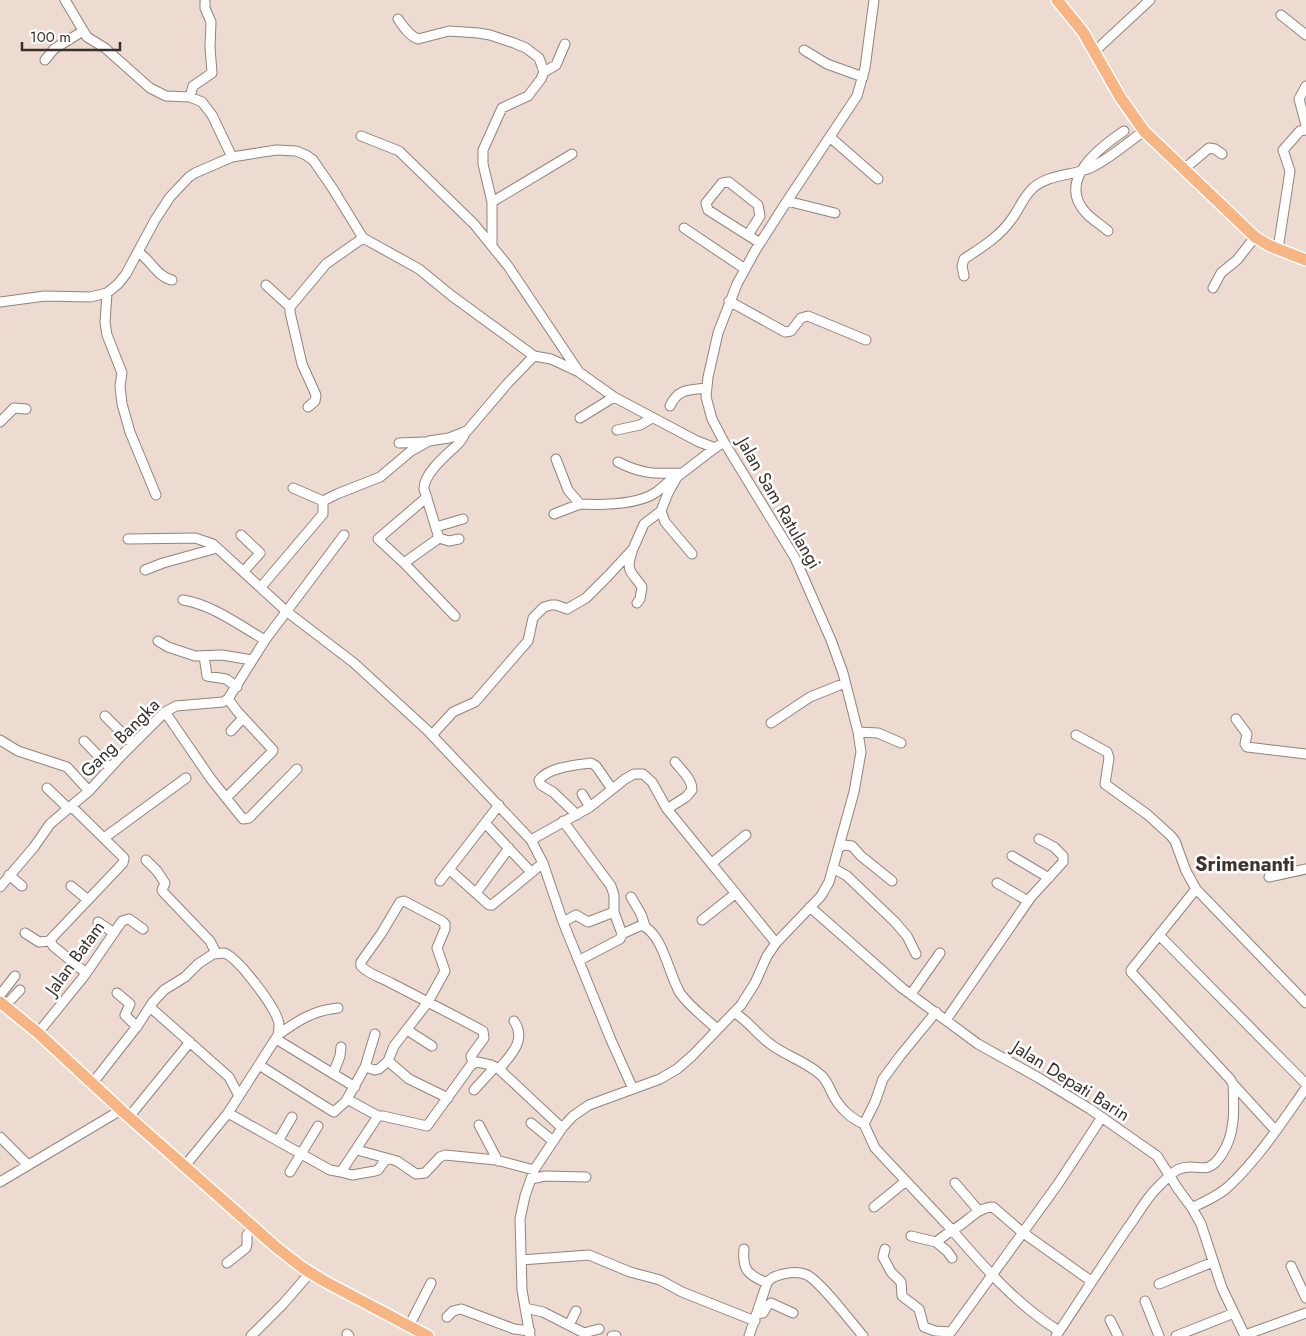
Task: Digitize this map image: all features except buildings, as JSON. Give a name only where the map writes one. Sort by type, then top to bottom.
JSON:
[{"type":"main road","points":[[1056,0],[1072,17],[1095,51],[1129,112],[1144,131],[1255,238],[1306,260]]},
{"type":"main road","points":[[3,1004],[38,1033],[125,1114],[277,1248],[310,1273],[410,1330],[428,1336]]},
{"type":"street","points":[[65,0],[83,31],[158,93],[166,96],[190,97],[197,99],[207,107],[232,157]]},
{"type":"street","name":"Jalan Sam Ratulangi","points":[[530,1334],[522,1290],[520,1220],[525,1196],[533,1174],[553,1141],[573,1116],[589,1105],[660,1079],[677,1069],[742,1005],[755,983],[767,956],[776,943],[821,896],[829,882],[854,792],[861,752],[858,732],[831,640],[795,558],[724,442],[708,408],[707,388],[718,333],[729,301],[745,268],[857,96],[863,77],[874,0]]},
{"type":"street","points":[[1095,51],[1150,0]]},
{"type":"street","points":[[190,97],[193,86],[212,73],[211,22],[205,8],[205,2]]},
{"type":"street","points":[[1281,15],[1306,35]]},
{"type":"street","points":[[398,19],[408,32],[418,39],[454,31],[490,35],[514,43],[535,54],[539,58],[544,72]]},
{"type":"street","points":[[46,60],[54,49],[83,31]]},
{"type":"street","points":[[492,244],[492,202],[482,164],[483,150],[502,108],[528,96],[544,72],[556,66],[565,44]]},
{"type":"street","points":[[804,50],[827,64],[863,77]]},
{"type":"street","points":[[1306,86],[1299,99],[1306,124]]},
{"type":"street","points":[[1278,249],[1290,171],[1283,150],[1300,131],[1306,130]]},
{"type":"street","points":[[1108,231],[1086,213],[1078,198],[1076,181],[1098,150],[1124,131]]},
{"type":"street","points":[[964,276],[962,266],[964,259],[986,245],[1002,231],[1034,187],[1054,177],[1082,171],[1096,165],[1144,131]]},
{"type":"street","points":[[361,136],[393,148],[404,155],[474,224],[508,266],[579,372]]},
{"type":"street","points":[[830,138],[878,179]]},
{"type":"street","points":[[1184,169],[1209,148],[1215,149],[1222,154]]},
{"type":"street","points":[[0,302],[37,297],[90,297],[107,292],[122,279],[155,220],[170,197],[183,182],[195,173],[232,157],[288,150],[306,155],[313,160],[363,238],[414,266],[534,356],[551,359],[579,372],[614,397],[697,441],[715,448]]},
{"type":"street","points":[[492,202],[572,154]]},
{"type":"street","points":[[748,236],[760,216],[758,205],[729,182],[722,183],[706,203],[708,210],[748,236],[760,243]]},
{"type":"street","points":[[787,201],[835,213]]},
{"type":"street","points":[[684,228],[745,268]]},
{"type":"street","points":[[308,407],[315,401],[316,395],[302,364],[290,307],[326,264],[363,238]]},
{"type":"street","points":[[1213,288],[1221,272],[1237,260],[1255,238]]},
{"type":"street","points":[[138,252],[150,261],[162,276],[172,280]]},
{"type":"street","points":[[266,285],[290,307]]},
{"type":"street","points":[[107,292],[105,322],[107,335],[122,373],[120,386],[122,404],[130,432],[156,495]]},
{"type":"street","points":[[729,301],[781,331],[791,330],[801,318],[808,316],[866,340]]},
{"type":"street","points":[[438,538],[424,489],[424,481],[446,454],[459,443],[507,384],[534,356]]},
{"type":"street","points":[[670,406],[672,400],[681,392],[707,388]]},
{"type":"street","points":[[580,418],[614,397]]},
{"type":"street","points":[[0,422],[14,408],[26,410]]},
{"type":"street","points":[[617,430],[640,425],[652,418]]},
{"type":"street","points":[[399,443],[449,438],[467,431]]},
{"type":"street","points":[[323,501],[380,477],[411,451],[429,441]]},
{"type":"street","points":[[554,514],[580,504],[602,505],[646,497],[657,492],[667,482],[680,475],[724,442]]},
{"type":"street","points":[[556,459],[568,490],[580,504]]},
{"type":"street","points":[[618,462],[635,471],[647,474],[680,475]]},
{"type":"street","points":[[637,603],[640,599],[642,587],[634,578],[628,566],[633,549],[644,524],[661,511],[668,493],[680,475]]},
{"type":"street","points":[[294,488],[323,501]]},
{"type":"street","points":[[427,497],[378,539],[455,616]]},
{"type":"street","points":[[261,587],[323,514],[323,501]]},
{"type":"street","points":[[661,511],[665,522],[692,554]]},
{"type":"street","points":[[436,527],[463,519]]},
{"type":"street","points":[[241,535],[260,553],[244,571]]},
{"type":"street","points":[[226,798],[272,751],[272,748],[228,700],[265,640],[344,535]]},
{"type":"street","points":[[128,539],[195,538],[213,544],[286,611],[354,663],[432,735],[499,805],[531,840],[543,863],[563,922],[633,1089]]},
{"type":"street","points":[[404,563],[438,538]]},
{"type":"street","points":[[438,538],[447,541],[459,539]]},
{"type":"street","points":[[145,570],[217,548]]},
{"type":"street","points":[[432,735],[453,712],[475,702],[509,664],[528,640],[533,618],[544,607],[556,605],[567,609],[586,598],[633,549]]},
{"type":"street","points":[[183,600],[194,602],[213,610],[265,640]]},
{"type":"street","points":[[158,641],[195,656],[222,655],[252,660]]},
{"type":"street","points":[[204,656],[207,676],[226,679],[237,687]]},
{"type":"street","points":[[771,723],[810,698],[845,683]]},
{"type":"street","name":"Gang Bangka","points":[[0,887],[5,874],[28,854],[50,824],[89,791],[165,712],[176,706],[228,700]]},
{"type":"street","points":[[165,712],[211,779],[243,819],[246,820],[297,769]]},
{"type":"street","points":[[106,716],[133,744]]},
{"type":"street","points":[[231,731],[243,718]]},
{"type":"street","points":[[1236,719],[1247,734],[1247,747],[1306,754]]},
{"type":"street","points":[[858,732],[878,733],[901,743]]},
{"type":"street","points":[[1076,735],[1107,752],[1109,758],[1105,784],[1148,815],[1171,836],[1196,889],[1306,1004]]},
{"type":"street","points":[[0,740],[18,752],[67,768],[89,791]]},
{"type":"street","points":[[84,741],[110,768]]},
{"type":"street","points":[[667,809],[686,798],[692,790],[690,780],[674,762]]},
{"type":"street","points":[[577,815],[553,792],[541,785],[539,780],[542,776],[562,769],[591,763],[596,766],[612,789]]},
{"type":"street","points":[[531,840],[590,807],[634,774],[644,774],[652,782],[667,809],[776,943]]},
{"type":"street","points":[[104,838],[186,778]]},
{"type":"street","points":[[25,933],[39,942],[50,941],[124,860],[104,838],[47,788]]},
{"type":"street","points":[[582,794],[590,807]]},
{"type":"street","points":[[440,881],[499,805]]},
{"type":"street","points":[[563,821],[611,886],[614,895],[614,912],[622,934]]},
{"type":"street","points":[[486,823],[531,872]]},
{"type":"street","points":[[712,863],[746,835]]},
{"type":"street","points":[[946,1020],[1028,901],[1063,862],[1063,856],[1054,847],[1039,839]]},
{"type":"street","points":[[839,848],[844,845],[852,846],[861,856],[892,881]]},
{"type":"street","points":[[476,892],[509,848]]},
{"type":"street","points":[[1012,856],[1049,878]]},
{"type":"street","points":[[146,860],[165,883],[162,890],[164,893],[210,941],[216,953]]},
{"type":"street","points":[[450,870],[492,905],[543,863]]},
{"type":"street","points":[[833,868],[847,876],[896,922],[907,936],[916,954]]},
{"type":"street","points":[[1269,877],[1306,869]]},
{"type":"street","points":[[5,874],[22,886]]},
{"type":"street","points":[[997,883],[1028,901]]},
{"type":"street","points":[[71,886],[88,900]]},
{"type":"street","points":[[1196,889],[1131,972],[1230,1078],[1233,1084],[1276,1131]]},
{"type":"street","points":[[702,920],[736,894]]},
{"type":"street","points":[[632,896],[645,926],[658,941],[682,995],[717,1029]]},
{"type":"street","points":[[365,1068],[379,1069],[388,1061],[394,1046],[428,1002],[445,974],[437,945],[445,929],[445,924],[442,920],[408,901],[402,901],[361,962],[361,966],[364,969],[428,1002],[484,1033],[484,1038],[471,1056],[474,1063]]},
{"type":"street","name":"Jalan Depati Barin","points":[[810,907],[875,966],[978,1044],[1039,1078],[1102,1117],[1157,1156],[1192,1208],[1200,1224],[1222,1288],[1245,1336]]},
{"type":"street","points":[[563,922],[576,915],[588,922],[614,912]]},
{"type":"street","name":"Jalan Batam","points":[[38,1033],[86,973],[122,921],[130,920],[144,929]]},
{"type":"street","points":[[98,922],[114,932]]},
{"type":"street","points":[[580,960],[620,939],[622,934],[639,926],[645,926]]},
{"type":"street","points":[[1159,934],[1306,1084]]},
{"type":"street","points":[[50,941],[53,946],[86,973]]},
{"type":"street","points":[[92,1084],[164,990],[185,977],[198,964],[216,953],[227,954],[232,958],[266,997],[278,1020],[277,1037],[228,1113],[184,1167]]},
{"type":"street","points":[[911,994],[940,953]]},
{"type":"street","points":[[0,995],[15,976]]},
{"type":"street","points":[[3,1004],[20,990]]},
{"type":"street","points":[[117,993],[130,1004],[126,1015],[137,1027]]},
{"type":"street","points":[[150,1007],[229,1077],[239,1096]]},
{"type":"street","points":[[277,1037],[301,1018],[328,1008],[338,1008]]},
{"type":"street","points":[[864,1124],[884,1079],[936,1012]]},
{"type":"street","points":[[735,1013],[769,1043],[800,1060],[821,1075],[834,1098],[844,1110],[864,1124],[875,1148],[991,1274],[1058,1333],[1091,1281],[1155,1190],[1180,1169],[1206,1169],[1222,1154],[1228,1144],[1233,1126],[1233,1084]]},
{"type":"street","points":[[474,1090],[517,1047],[519,1031],[514,1021]]},
{"type":"street","points":[[406,1030],[432,1046]]},
{"type":"street","points":[[260,1065],[332,1112],[337,1110],[348,1099],[355,1087],[365,1068],[375,1034]]},
{"type":"street","points":[[277,1037],[355,1087]]},
{"type":"street","points":[[0,1182],[28,1165],[125,1114],[190,1042]]},
{"type":"street","points":[[333,1074],[340,1056],[341,1047]]},
{"type":"street","points":[[388,1061],[409,1078],[448,1098]]},
{"type":"street","points":[[348,1099],[378,1116],[427,1126],[474,1063],[481,1062],[497,1068],[562,1128]]},
{"type":"street","points":[[1192,1208],[1228,1187],[1276,1131],[1306,1088]]},
{"type":"street","points":[[228,1113],[330,1170],[352,1174],[375,1172],[386,1159]]},
{"type":"street","points":[[342,1172],[378,1116]]},
{"type":"street","points":[[278,1141],[292,1117]]},
{"type":"street","points":[[885,1249],[883,1257],[891,1272],[900,1282],[902,1296],[919,1309],[924,1327],[949,1334],[1058,1184],[1102,1117]]},
{"type":"street","points":[[531,1123],[553,1141]]},
{"type":"street","points":[[479,1125],[498,1161]]},
{"type":"street","points":[[290,1172],[318,1126]]},
{"type":"street","points":[[0,1136],[28,1165]]},
{"type":"street","points":[[357,1150],[397,1162],[411,1171],[421,1174],[425,1173],[444,1154],[498,1161],[533,1174],[545,1176],[586,1177]]},
{"type":"street","points":[[874,1206],[906,1181]]},
{"type":"street","points":[[955,1183],[979,1211]]},
{"type":"street","points":[[936,1242],[952,1230],[960,1227],[979,1211],[993,1207],[1022,1232],[1091,1281]]},
{"type":"street","points":[[227,1263],[247,1246],[247,1235],[253,1227]]},
{"type":"street","points":[[911,1236],[936,1242],[952,1258]]},
{"type":"street","points":[[744,1249],[743,1260],[746,1269],[756,1278],[767,1283]]},
{"type":"street","points":[[521,1260],[589,1256],[630,1272],[660,1280],[682,1292],[756,1317],[763,1313],[771,1303],[793,1313]]},
{"type":"street","points":[[1159,1284],[1213,1262]]},
{"type":"street","points":[[1291,1266],[1306,1298]]},
{"type":"street","points":[[749,1336],[770,1278],[789,1272],[809,1276],[863,1336]]},
{"type":"street","points":[[257,1334],[310,1273]]},
{"type":"street","points":[[410,1330],[431,1283]]},
{"type":"street","points":[[1145,1302],[1159,1336]]},
{"type":"street","points":[[526,1308],[543,1312],[584,1334],[599,1329]]},
{"type":"street","points":[[447,1317],[453,1311],[461,1309],[530,1334]]},
{"type":"street","points":[[569,1325],[576,1311]]},
{"type":"street","points":[[1176,1336],[1234,1313]]},
{"type":"street","points":[[1245,1336],[1306,1313]]},
{"type":"street","points":[[1110,1320],[1118,1336]]},
{"type":"district","name":"Srimenanti","points":[[1245,864]]}]
